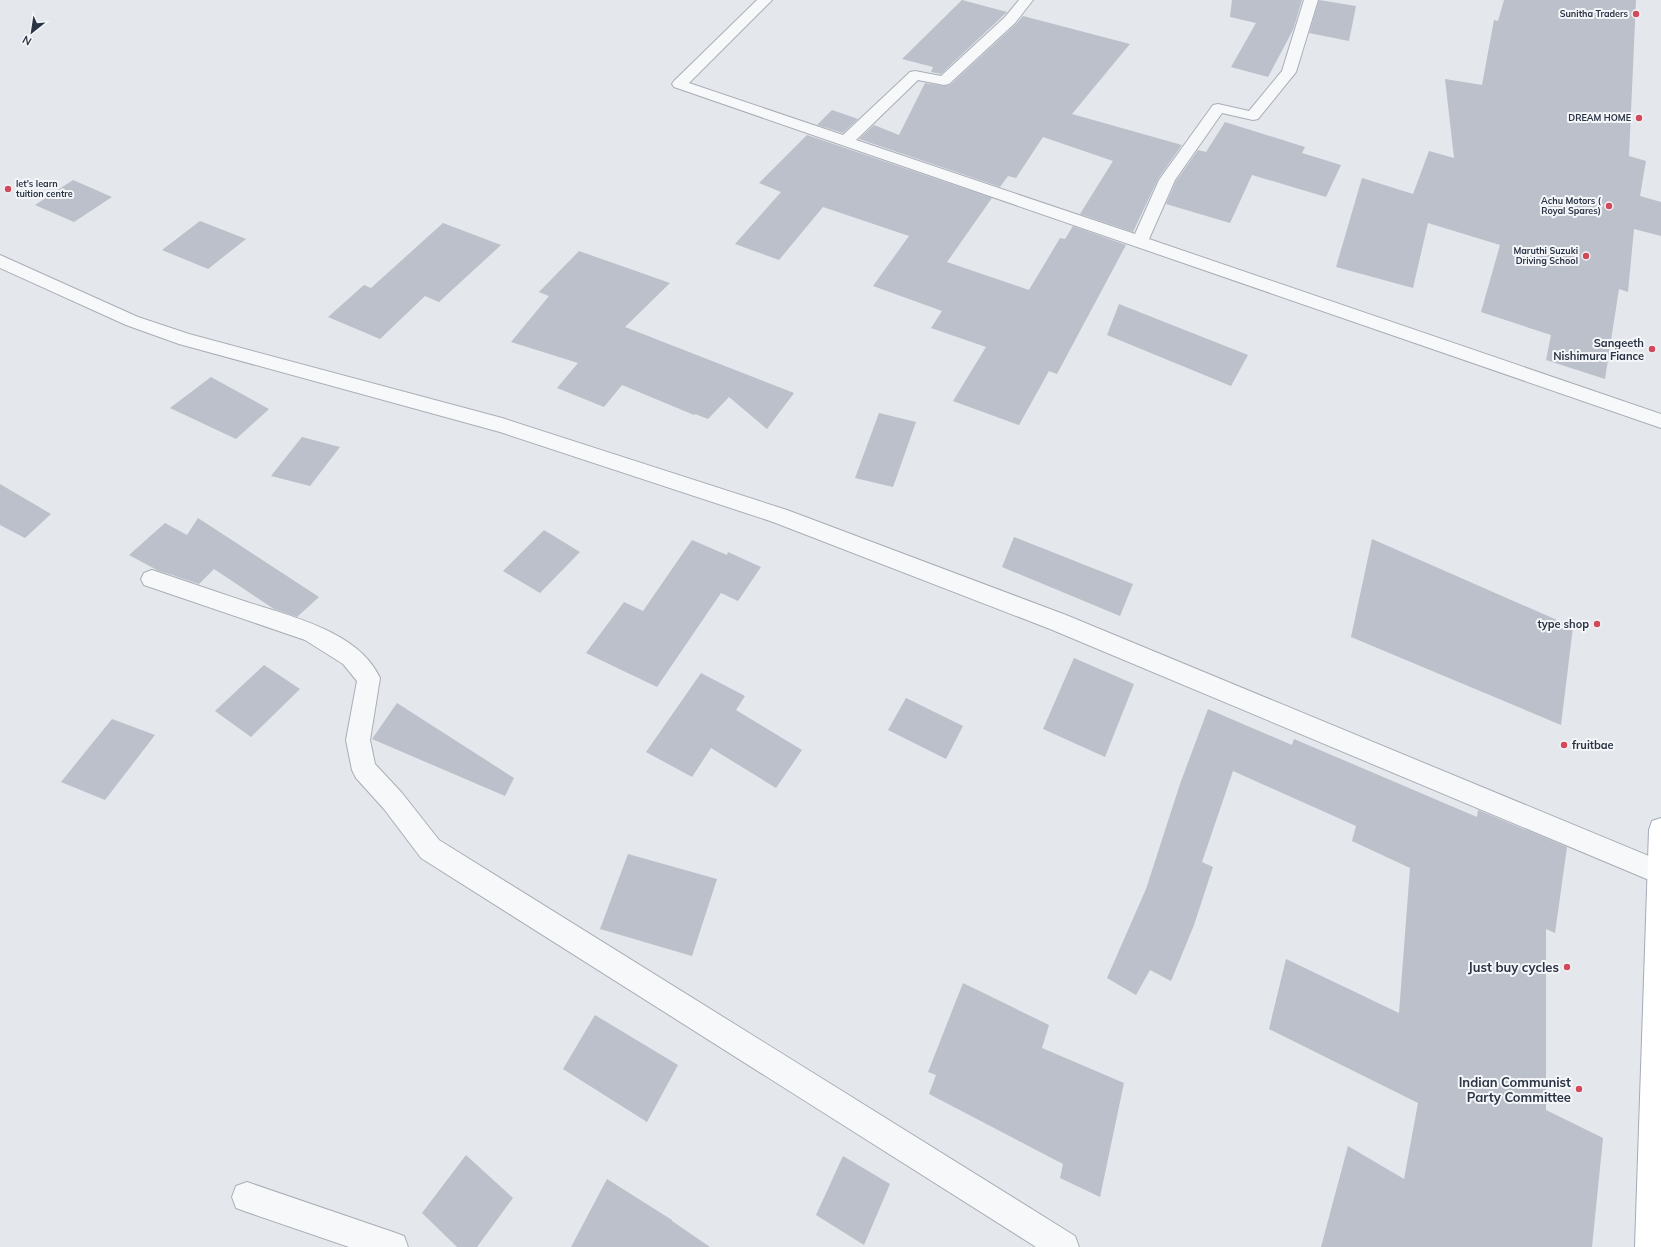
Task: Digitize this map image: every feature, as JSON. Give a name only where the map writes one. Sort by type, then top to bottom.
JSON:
[{"type":"main road","points":[[1650,1247],[1661,830]]},
{"type":"street","points":[[765,0],[679,84],[1661,422]]},
{"type":"street","points":[[846,141],[915,75],[944,81],[1010,20],[1026,0]]},
{"type":"street","points":[[1140,242],[1167,180],[1218,108],[1253,116],[1289,72],[1311,0]]},
{"type":"street","points":[[0,261],[132,321],[185,340],[502,425],[780,516],[1058,622],[1660,873]]},
{"type":"street","points":[[152,579],[312,633],[351,657],[369,678],[358,740],[364,770],[393,801],[430,849],[1064,1247]]},
{"type":"street","points":[[247,1197],[393,1247]]},
{"type":"building","points":[[962,0],[1007,12],[941,74],[931,72],[933,67],[902,59]]},
{"type":"building","points":[[1232,0],[1302,0],[1293,30],[1268,77],[1231,67],[1256,23],[1230,17]]},
{"type":"building","points":[[1319,0],[1356,6],[1349,41],[1309,33]]},
{"type":"building","points":[[1504,0],[1636,0],[1629,156],[1646,161],[1640,196],[1661,202],[1661,236],[1634,229],[1628,292],[1619,289],[1605,379],[1546,360],[1551,335],[1481,312],[1500,245],[1428,223],[1413,288],[1336,267],[1362,178],[1413,194],[1429,151],[1454,158],[1445,79],[1482,85],[1494,20],[1498,21]]},
{"type":"building","points":[[1023,16],[1130,44],[1072,114],[1182,145],[1158,179],[1133,232],[1080,214],[1113,161],[1043,137],[1016,178],[1008,176],[1000,187],[859,139],[874,125],[899,135],[925,83],[944,86],[950,85]]},
{"type":"building","points":[[832,110],[858,119],[843,133],[817,125]]},
{"type":"building","points":[[1225,122],[1305,147],[1302,153],[1341,165],[1326,197],[1252,175],[1230,223],[1166,204],[1176,181],[1198,150],[1206,152]]},
{"type":"building","points":[[807,135],[992,198],[947,262],[1029,290],[1060,238],[1065,239],[1073,226],[1126,245],[1057,374],[1049,371],[1019,425],[953,401],[986,347],[931,328],[942,311],[873,286],[909,236],[823,207],[779,260],[735,244],[781,192],[759,183]]},
{"type":"building","points":[[73,180],[112,197],[74,222],[35,205]]},
{"type":"building","points":[[200,221],[246,239],[208,269],[162,250]]},
{"type":"building","points":[[443,223],[501,245],[439,302],[425,296],[380,339],[328,317],[364,285],[371,288]]},
{"type":"building","points":[[579,251],[670,283],[625,327],[794,393],[767,429],[729,397],[708,419],[695,414],[694,415],[622,385],[604,407],[557,388],[578,363],[511,342],[549,296],[539,292]]},
{"type":"building","points":[[1119,304],[1248,355],[1231,386],[1107,335]]},
{"type":"building","points":[[211,377],[269,409],[236,439],[170,408]]},
{"type":"building","points":[[879,413],[916,422],[893,487],[855,478]]},
{"type":"building","points":[[302,437],[340,447],[310,486],[271,476]]},
{"type":"building","points":[[0,484],[51,514],[25,538],[0,525]]},
{"type":"building","points":[[198,518],[319,597],[297,617],[274,609],[214,569],[199,584],[157,570],[129,555],[165,523],[187,535]]},
{"type":"building","points":[[544,530],[580,552],[540,593],[503,571]]},
{"type":"building","points":[[1014,537],[1133,584],[1120,616],[1002,567]]},
{"type":"building","points":[[1372,539],[1573,627],[1561,725],[1351,637]]},
{"type":"building","points":[[692,540],[727,555],[728,552],[761,567],[738,601],[721,593],[657,687],[586,653],[624,602],[643,611]]},
{"type":"building","points":[[1074,658],[1134,684],[1105,757],[1043,729]]},
{"type":"building","points":[[264,665],[300,689],[251,737],[215,711]]},
{"type":"building","points":[[701,673],[745,696],[736,710],[802,750],[776,788],[711,748],[692,777],[646,752]]},
{"type":"building","points":[[906,698],[963,726],[946,759],[888,730]]},
{"type":"building","points":[[397,703],[514,778],[505,796],[372,739]]},
{"type":"building","points":[[1208,709],[1292,745],[1294,739],[1477,817],[1478,810],[1567,847],[1555,933],[1546,929],[1546,1110],[1603,1138],[1592,1247],[1321,1247],[1348,1146],[1404,1179],[1418,1103],[1269,1029],[1286,959],[1399,1013],[1410,868],[1352,841],[1356,826],[1233,771],[1202,862],[1213,867],[1194,925],[1171,981],[1150,970],[1136,995],[1107,978],[1146,889],[1180,784]]},
{"type":"building","points":[[112,719],[155,735],[105,800],[61,782]]},
{"type":"building","points":[[628,854],[717,879],[692,956],[600,929]]},
{"type":"building","points":[[963,983],[1049,1025],[1042,1048],[1124,1083],[1100,1197],[1060,1178],[1063,1164],[929,1094],[936,1075],[928,1072]]},
{"type":"building","points":[[595,1015],[678,1065],[647,1122],[563,1069]]},
{"type":"building","points":[[466,1155],[513,1198],[477,1247],[457,1247],[422,1213]]},
{"type":"building","points":[[843,1156],[890,1184],[864,1245],[816,1215]]},
{"type":"building","points":[[607,1179],[672,1220],[710,1247],[571,1247]]},
{"type":"place","name":"Sunitha Traders","points":[[1636,14]]},
{"type":"place","name":"DREAM HOME","points":[[1639,118]]},
{"type":"place","name":"let's learn tuition centre","points":[[8,189]]},
{"type":"place","name":"Achu Motors ( Royal Spares)","points":[[1609,206]]},
{"type":"place","name":"Maruthi Suzuki Driving School","points":[[1586,256]]},
{"type":"place","name":"Sangeeth Nishimura Fiance","points":[[1652,349]]},
{"type":"place","name":"type shop","points":[[1597,624]]},
{"type":"place","name":"fruitbae","points":[[1564,745]]},
{"type":"place","name":"Just buy cycles","points":[[1567,967]]},
{"type":"place","name":"Indian Communist Party Committee","points":[[1579,1089]]}]
